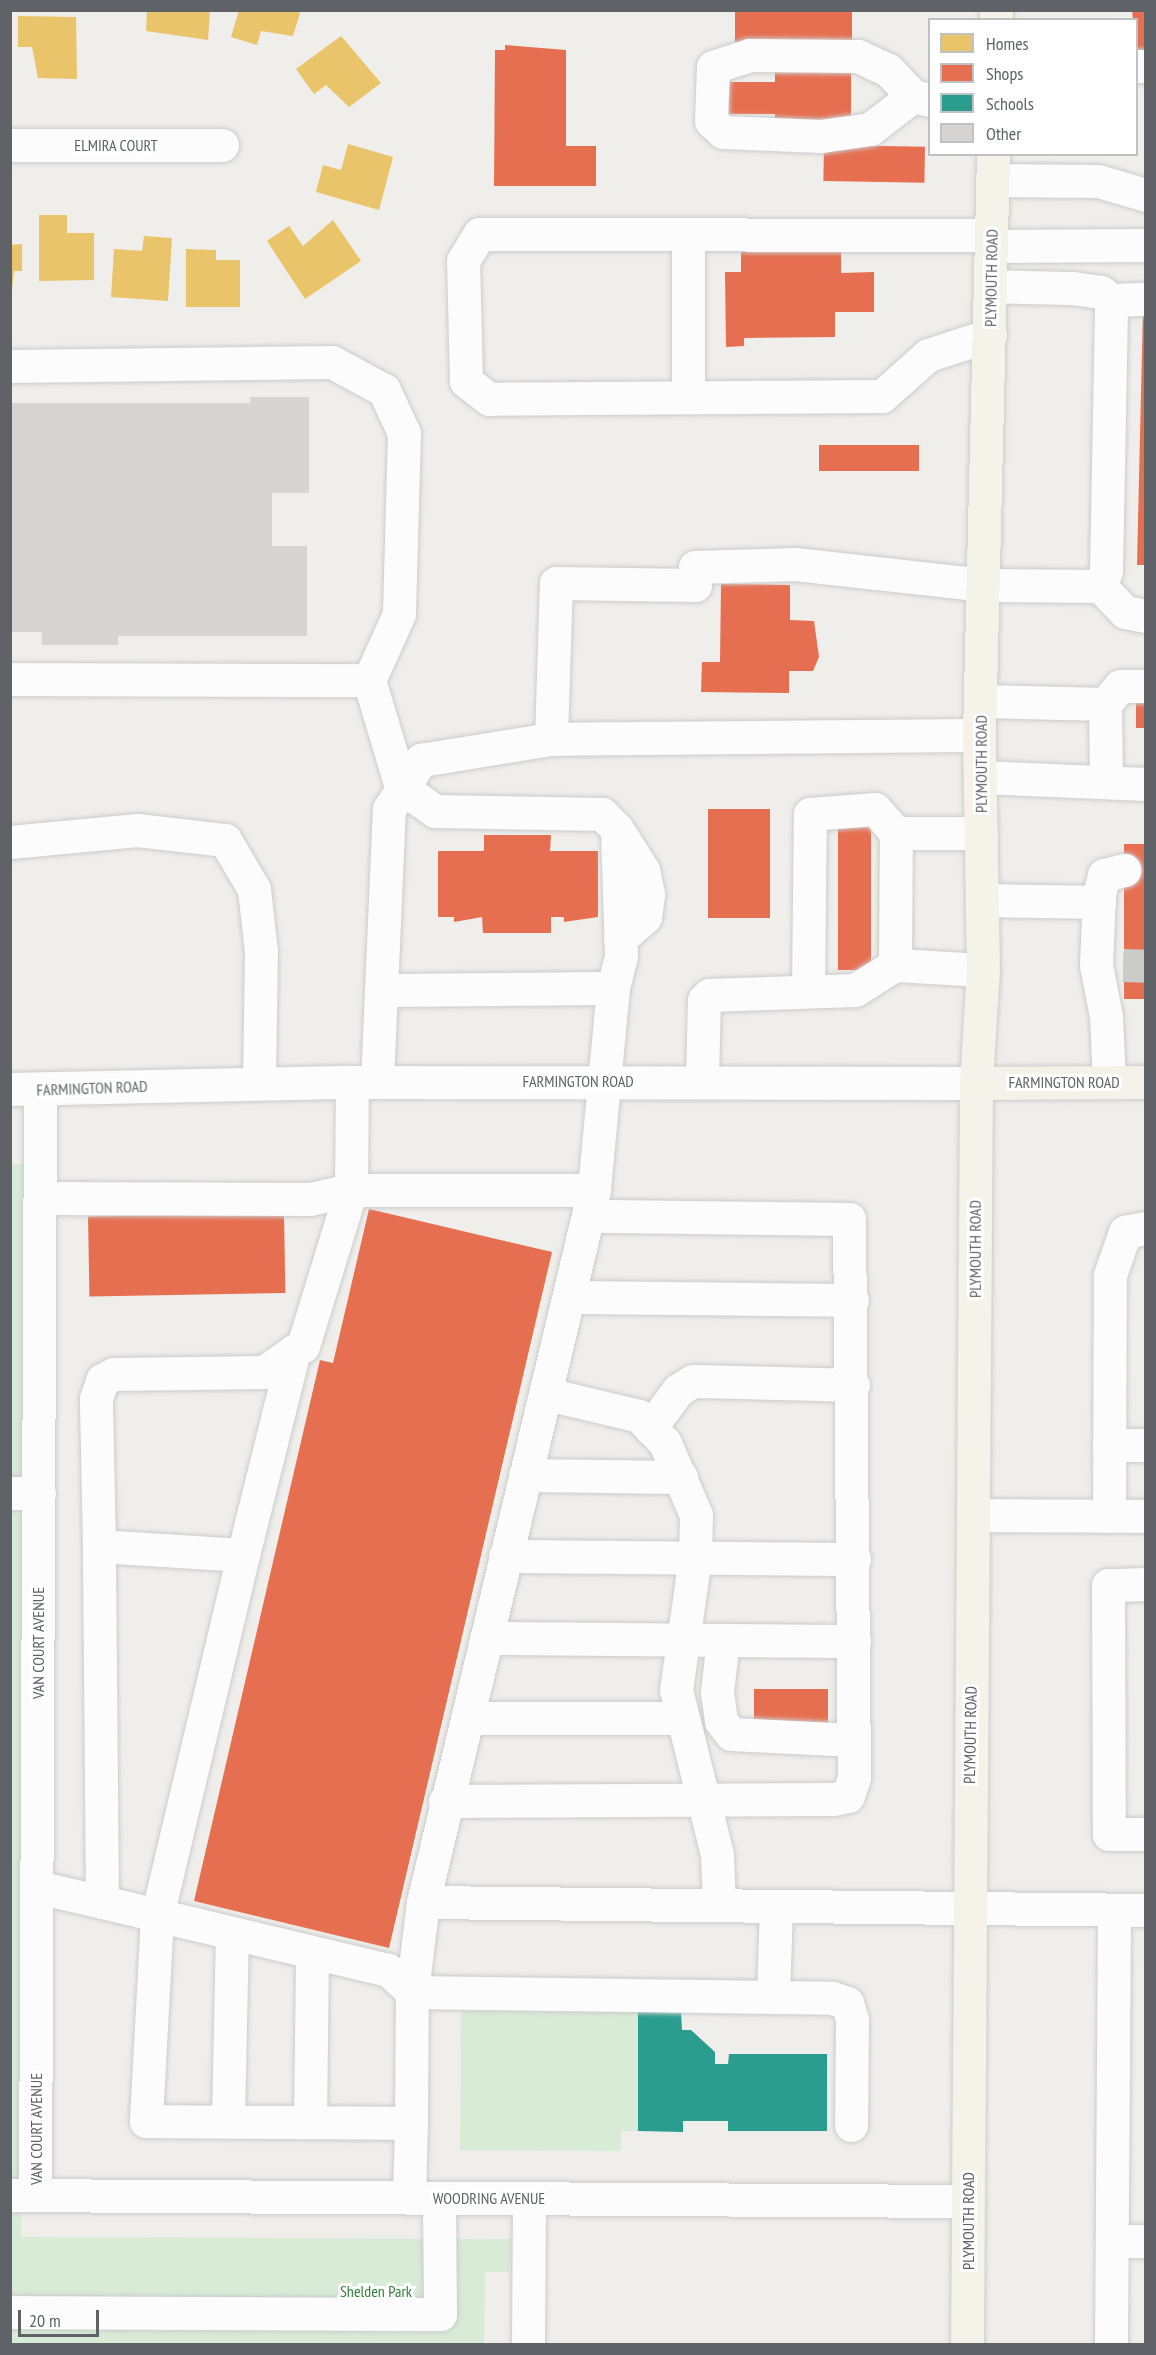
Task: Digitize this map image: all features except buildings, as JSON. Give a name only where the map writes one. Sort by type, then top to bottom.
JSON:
[{"type":"main road","name":"PLYMOUTH ROAD","points":[[967,2344],[968,1908],[976,1083],[984,970],[980,735],[986,585],[993,167]]},
{"type":"main road","name":"FARMINGTON ROAD","points":[[976,1083],[1146,1082]]},
{"type":"street","points":[[749,55],[858,56],[888,70],[921,98],[894,115],[860,131],[821,136],[723,132],[711,122],[713,67],[749,55]]},
{"type":"street","name":"ELMIRA COURT","points":[[10,145],[222,145]]},
{"type":"street","points":[[993,167],[1098,168],[1146,195]]},
{"type":"street","points":[[990,335],[928,355],[882,396],[489,399],[466,381],[463,261],[479,234],[688,234],[1146,245]]},
{"type":"street","points":[[688,234],[688,397]]},
{"type":"street","points":[[991,286],[1071,288],[1101,292],[1111,300],[1146,299]]},
{"type":"street","points":[[1100,586],[1106,571],[1111,300]]},
{"type":"street","points":[[10,366],[332,362],[384,390],[404,433],[399,614],[369,680],[401,787],[435,811],[602,814],[617,829],[620,939],[591,1203],[547,1394],[506,1556],[490,1638],[445,1801],[423,1902],[412,1992],[411,2123],[440,2314],[10,2312]]},
{"type":"street","points":[[551,740],[556,583],[695,585],[695,567],[795,564],[986,585],[1100,586],[1125,612],[1146,616]]},
{"type":"street","points":[[10,679],[369,680]]},
{"type":"street","points":[[1106,779],[1105,704],[1120,686],[1146,686]]},
{"type":"street","points":[[981,701],[1105,704]]},
{"type":"street","points":[[102,1902],[96,1399],[102,1380],[114,1374],[264,1372],[303,1346],[351,1190],[364,1082],[381,990],[389,809],[401,787],[422,760],[551,740],[980,735]]},
{"type":"street","points":[[980,777],[1106,779],[1146,784]]},
{"type":"street","points":[[808,991],[810,814],[876,809],[896,833],[895,965]]},
{"type":"street","points":[[10,842],[136,830],[225,840],[254,889],[261,951],[260,1083]]},
{"type":"street","points":[[896,833],[981,833]]},
{"type":"street","points":[[1109,1082],[1106,1016],[1109,965],[1099,902],[1104,875],[1124,870]]},
{"type":"street","points":[[982,900],[1099,902]]},
{"type":"street","points":[[702,1080],[704,1000],[713,991],[855,990],[895,965],[984,970]]},
{"type":"street","points":[[381,990],[613,988]]},
{"type":"street","name":"FARMINGTON ROAD","points":[[25,1090],[260,1083],[606,1080],[976,1083]]},
{"type":"street","name":"VAN COURT AVENUE","points":[[23,2195],[37,1887],[25,1493],[40,1198],[25,1090]]},
{"type":"street","points":[[40,1198],[310,1199],[351,1190],[849,1219],[853,1385],[854,1778],[848,1796],[705,1800],[445,1801]]},
{"type":"street","points":[[1109,1516],[1110,1275],[1125,1232],[1146,1228]]},
{"type":"street","points":[[570,1297],[852,1300]]},
{"type":"street","points":[[294,1351],[157,1916],[146,2121],[411,2123]]},
{"type":"street","points":[[650,1428],[678,1390],[693,1381],[853,1385]]},
{"type":"street","points":[[547,1394],[594,1401],[639,1416],[665,1443],[696,1515],[696,1557],[676,1665],[681,1718],[705,1800],[717,1854],[719,1905]]},
{"type":"street","points":[[1109,1445],[1146,1445]]},
{"type":"street","points":[[525,1475],[681,1477]]},
{"type":"street","points":[[973,1515],[1146,1516]]},
{"type":"street","points":[[99,1546],[243,1555]]},
{"type":"street","points":[[506,1556],[854,1559]]},
{"type":"street","points":[[1146,1584],[1108,1585],[1108,1834],[1146,1834]]},
{"type":"street","points":[[490,1638],[854,1641]]},
{"type":"street","points":[[723,1640],[717,1692],[722,1721],[730,1734],[854,1740]]},
{"type":"street","points":[[467,1718],[681,1718]]},
{"type":"street","points":[[37,1887],[312,1954],[388,1970],[412,1992],[773,1997],[847,2003],[852,2019],[851,2125]]},
{"type":"street","points":[[423,1902],[1130,1910],[1112,2241],[1111,2344]]},
{"type":"street","points":[[773,1997],[776,1906]]},
{"type":"street","points":[[228,2121],[232,1934]]},
{"type":"street","points":[[310,2122],[312,1954]]},
{"type":"street","name":"WOODRING AVENUE","points":[[23,2195],[968,2201]]},
{"type":"street","points":[[528,2344],[529,2198]]},
{"type":"street","points":[[1112,2241],[1146,2241]]},
{"type":"green space","name":"Shelden Park","points":[[10,1164],[26,1164],[21,2237],[511,2239],[510,2272],[485,2272],[484,2344],[11,2344]]},
{"type":"green space","points":[[461,2011],[638,2012],[638,2131],[621,2131],[621,2151],[460,2150]]},
{"type":"tunnel","points":[[1123,965],[1146,966]]}]
